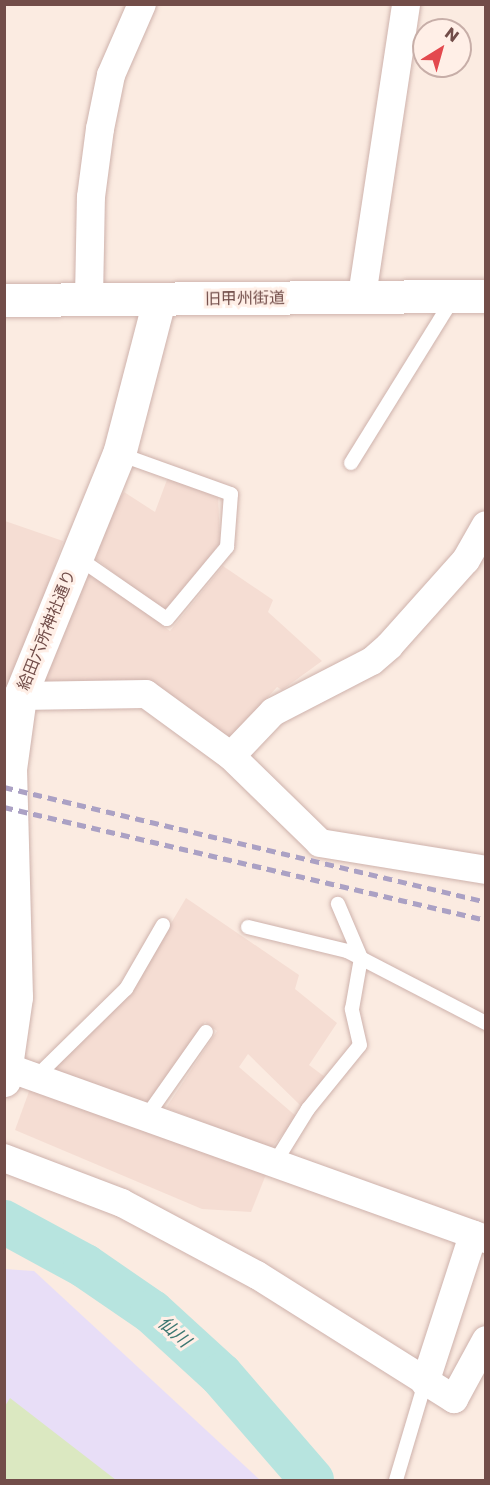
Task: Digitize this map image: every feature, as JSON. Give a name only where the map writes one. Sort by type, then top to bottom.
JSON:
[{"type":"street","points":[[89,298],[100,129],[111,75],[142,4]]},
{"type":"street","points":[[362,296],[406,4]]},
{"type":"street","name":"旧甲州街道","points":[[4,300],[470,296]]},
{"type":"street","name":"給田六所神社通り","points":[[16,1075],[16,997],[8,936],[7,768],[20,696],[119,454],[159,300]]},
{"type":"street","points":[[231,756],[273,712],[380,654],[466,560],[486,525]]},
{"type":"street","points":[[20,696],[146,694],[231,756],[320,843],[486,870]]},
{"type":"street","points":[[16,1075],[146,1118],[479,1237],[424,1383]]},
{"type":"street","points":[[4,1158],[122,1203],[247,1269],[424,1383],[454,1399],[486,1340]]},
{"type":"lane","points":[[351,463],[470,296]]},
{"type":"lane","points":[[77,556],[167,620],[227,547],[231,494],[119,454]]},
{"type":"lane","points":[[274,1164],[308,1109],[360,1045],[352,1009],[363,972],[361,957],[338,904]]},
{"type":"lane","points":[[16,1075],[126,989],[164,925]]},
{"type":"lane","points":[[248,927],[361,957],[486,1023]]},
{"type":"lane","points":[[146,1118],[206,1032]]},
{"type":"lane","points":[[396,1480],[424,1383]]},
{"type":"shaded area","points":[[168,477],[218,493],[220,543],[166,614],[86,551],[124,492],[155,512]]},
{"type":"shaded area","points":[[5,521],[63,541],[5,711]]},
{"type":"shaded area","points":[[79,564],[170,631],[223,566],[273,600],[268,612],[322,661],[282,690],[277,687],[227,743],[186,716],[41,685]]},
{"type":"shaded area","points":[[186,898],[299,975],[295,989],[337,1023],[309,1065],[325,1077],[302,1107],[248,1054],[239,1067],[297,1117],[271,1148],[166,1108],[217,1031],[205,1022],[144,1107],[49,1073],[129,994]]},
{"type":"shaded area","points":[[31,1086],[269,1167],[251,1212],[202,1209],[15,1130]]},
{"type":"shaded area","points":[[4,1269],[34,1271],[260,1480],[5,1480]]},
{"type":"green space","points":[[10,1398],[116,1480],[5,1480],[5,1406]]},
{"type":"waterway","name":"仙川","points":[[4,1222],[85,1266],[152,1312],[221,1375],[312,1480]]},
{"type":"railway","points":[[4,787],[486,902]]},
{"type":"railway","points":[[4,807],[486,920]]}]
